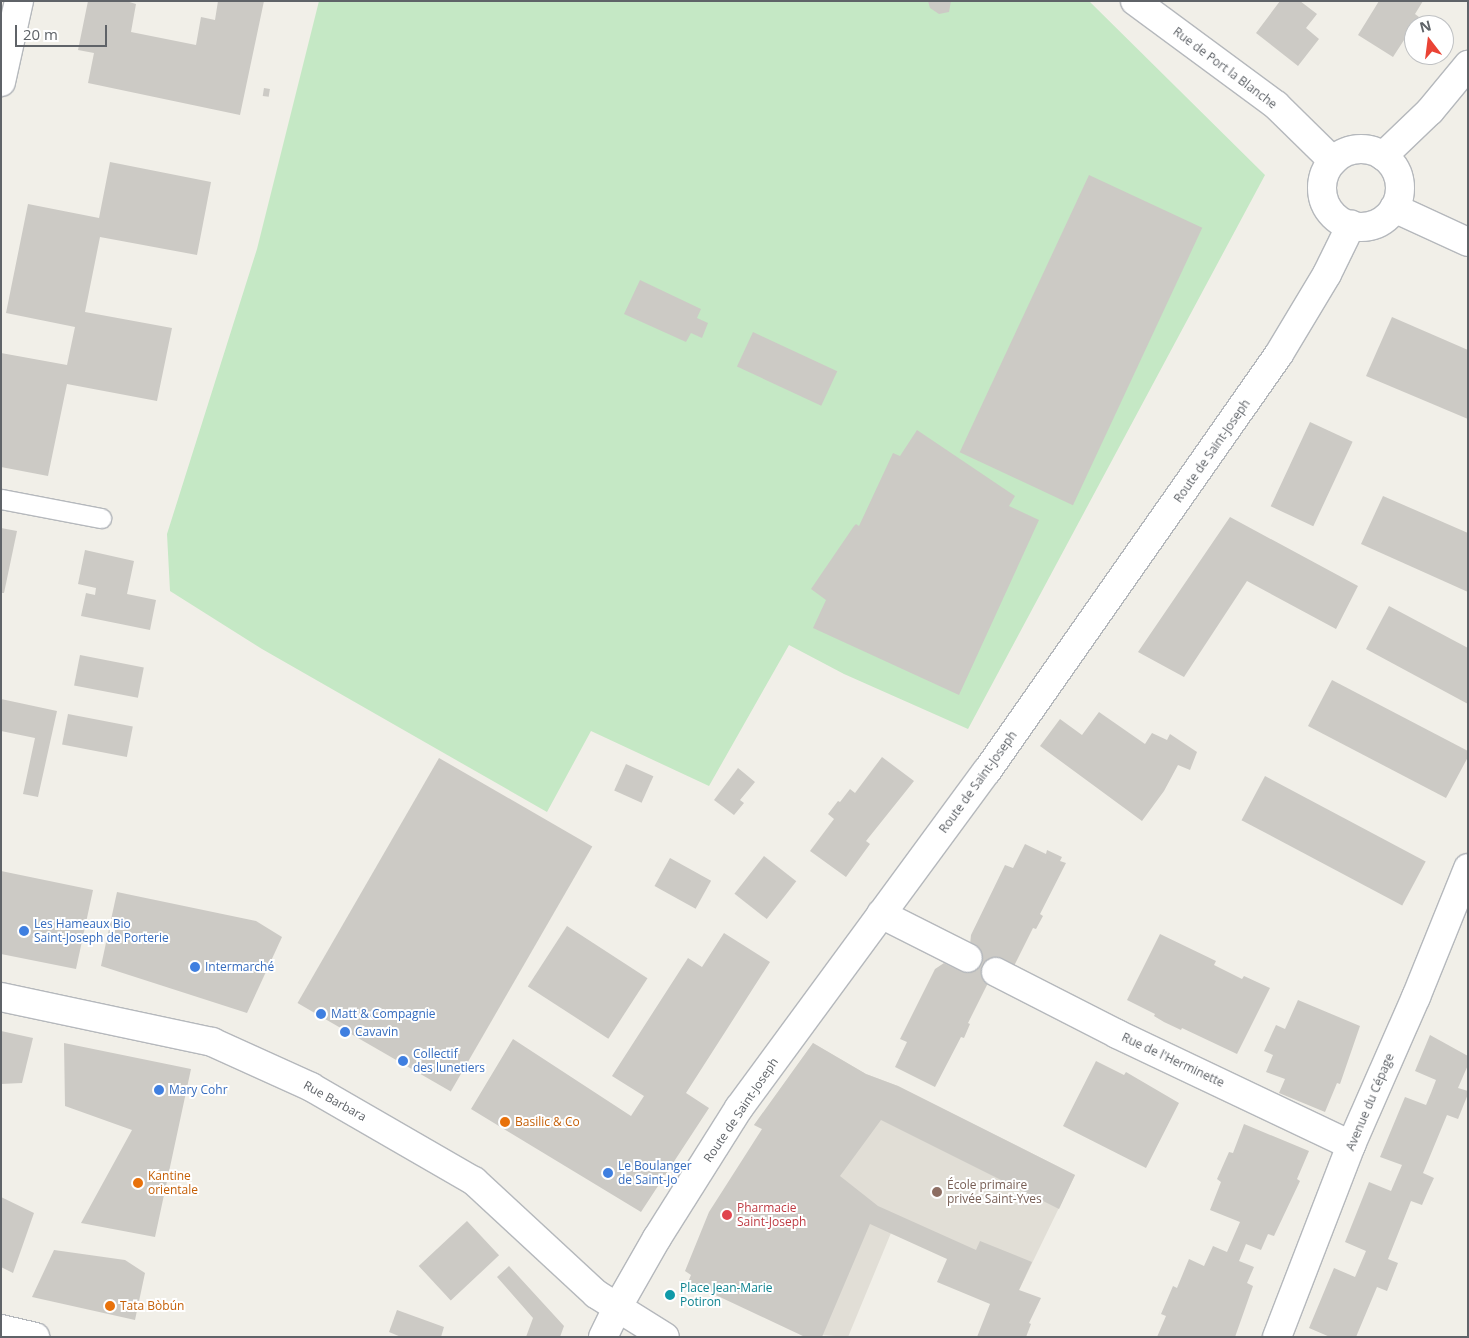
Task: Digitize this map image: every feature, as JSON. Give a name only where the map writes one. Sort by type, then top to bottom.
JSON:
[{"type":"street","points":[[1,82],[19,1]]},
{"type":"street","name":"Rue de Port la Blanche","points":[[1135,1],[1276,105],[1333,161]]},
{"type":"street","points":[[1384,156],[1430,112],[1468,65]]},
{"type":"street","points":[[1357,150],[1370,150],[1384,156],[1394,168],[1399,179],[1399,195],[1394,208],[1378,223],[1360,227],[1351,225],[1332,214],[1323,198],[1324,178],[1333,161],[1344,153],[1357,150]]},
{"type":"street","points":[[1394,208],[1468,242]]},
{"type":"street","name":"Route de Saint-Joseph","points":[[603,1337],[617,1308],[657,1238],[739,1108],[987,771],[1279,354],[1327,274],[1351,225]]},
{"type":"street","name":"Avenue du Cépage","points":[[1277,1337],[1351,1145],[1416,997],[1468,868]]},
{"type":"street","points":[[881,914],[968,958]]},
{"type":"street","name":"Rue de l'Herminette","points":[[996,972],[1111,1031],[1351,1145]]},
{"type":"street","name":"Rue Barbara","points":[[1,997],[212,1042],[311,1087],[474,1181],[596,1294],[665,1337]]},
{"type":"street","points":[[1,1329],[35,1337]]},
{"type":"lane","points":[[1,499],[101,518]]},
{"type":"shaded area","name":"École primaire privée Saint-Yves","points":[[813,1043],[866,1074],[898,1086],[1075,1175],[1019,1290],[891,1233],[848,1337],[822,1335],[762,1129],[754,1125]]},
{"type":"green space","points":[[319,1],[1089,1],[1265,175],[968,729],[844,674],[789,645],[709,786],[591,731],[547,812],[262,649],[170,591],[167,534],[257,249]]},
{"type":"building","points":[[88,1],[126,1],[136,4],[131,32],[196,45],[201,17],[215,20],[218,1],[264,1],[240,115],[88,83],[94,53],[78,50]]},
{"type":"building","points":[[928,1],[951,1],[949,12],[939,14],[930,8]]},
{"type":"building","points":[[1280,1],[1300,1],[1317,14],[1306,28],[1319,39],[1298,66],[1256,33]]},
{"type":"building","points":[[1379,1],[1423,1],[1415,14],[1416,15],[1404,15],[1404,40],[1393,57],[1358,35]]},
{"type":"building","points":[[264,88],[270,89],[269,97],[263,96]]},
{"type":"building","points":[[110,162],[211,182],[197,255],[100,237],[85,312],[172,328],[157,401],[67,384],[48,476],[1,467],[1,353],[67,365],[75,327],[6,313],[28,204],[99,218]]},
{"type":"building","points":[[1089,175],[1202,228],[1073,505],[960,452]]},
{"type":"building","points":[[640,280],[701,309],[697,318],[708,323],[702,338],[691,333],[686,342],[624,314]]},
{"type":"building","points":[[1392,317],[1468,350],[1468,419],[1366,376]]},
{"type":"building","points":[[753,332],[837,371],[821,406],[737,366]]},
{"type":"building","points":[[1310,422],[1353,442],[1313,526],[1271,506]]},
{"type":"building","points":[[917,430],[1015,496],[1009,506],[1039,520],[959,695],[813,628],[826,600],[811,589],[854,526],[856,524],[859,526],[893,453],[900,456]]},
{"type":"building","points":[[1383,496],[1468,533],[1468,592],[1361,544]]},
{"type":"building","points":[[1230,517],[1358,586],[1336,629],[1247,581],[1184,677],[1138,652]]},
{"type":"building","points":[[1,528],[17,531],[4,593],[1,593]]},
{"type":"building","points":[[85,550],[134,561],[127,594],[156,600],[150,630],[81,616],[86,593],[95,595],[96,588],[78,584]]},
{"type":"building","points":[[1389,606],[1468,648],[1468,704],[1366,649]]},
{"type":"building","points":[[80,655],[144,667],[138,698],[74,685]]},
{"type":"building","points":[[1332,680],[1468,751],[1468,757],[1446,798],[1308,726]]},
{"type":"building","points":[[1,699],[57,711],[38,797],[23,794],[35,738],[1,731]]},
{"type":"building","points":[[1099,712],[1145,744],[1152,733],[1167,740],[1170,734],[1197,752],[1190,770],[1178,765],[1164,791],[1142,821],[1040,746],[1060,719],[1082,735]]},
{"type":"building","points":[[68,714],[133,727],[127,757],[62,744]]},
{"type":"building","points":[[882,757],[914,781],[866,841],[870,844],[846,877],[810,851],[834,819],[828,814],[850,789],[855,793]]},
{"type":"building","points":[[439,758],[592,846],[451,1092],[298,1003]]},
{"type":"building","points":[[626,764],[653,776],[642,803],[614,790]]},
{"type":"building","points":[[738,768],[755,782],[740,800],[744,803],[734,815],[714,800]]},
{"type":"building","points":[[1265,776],[1426,861],[1402,906],[1242,820]]},
{"type":"building","points":[[1025,844],[1046,854],[1047,850],[1062,857],[1060,861],[1066,863],[1040,914],[1043,916],[1036,929],[1033,928],[1014,966],[1000,959],[968,1023],[970,1024],[964,1038],[961,1037],[935,1087],[895,1067],[907,1042],[900,1039],[935,969],[944,963],[963,972],[976,947],[970,945],[971,935],[1005,865],[1013,868]]},
{"type":"building","points":[[764,856],[796,881],[767,919],[734,894]]},
{"type":"building","points":[[670,858],[711,881],[696,909],[654,886]]},
{"type":"building","points":[[1,871],[93,890],[76,969],[1,954]]},
{"type":"building","points":[[117,892],[256,921],[282,937],[247,1013],[101,966]]},
{"type":"building","points":[[567,926],[648,978],[608,1039],[528,986]]},
{"type":"building","points":[[724,933],[770,962],[686,1093],[709,1108],[641,1212],[471,1109],[513,1039],[631,1116],[644,1096],[612,1076],[688,958],[702,967]]},
{"type":"building","points":[[1160,934],[1216,961],[1214,965],[1242,979],[1244,976],[1270,988],[1237,1054],[1182,1028],[1181,1030],[1164,1022],[1154,1016],[1155,1014],[1127,1000]]},
{"type":"building","points":[[1298,1000],[1360,1026],[1340,1084],[1337,1083],[1325,1112],[1279,1093],[1285,1079],[1266,1072],[1273,1055],[1264,1051],[1276,1025],[1285,1029]]},
{"type":"building","points":[[1,1031],[33,1038],[22,1083],[1,1084]]},
{"type":"building","points":[[1430,1035],[1468,1056],[1468,1065],[1458,1088],[1468,1091],[1468,1094],[1458,1119],[1447,1115],[1423,1173],[1434,1178],[1422,1205],[1411,1201],[1388,1259],[1398,1263],[1387,1291],[1377,1287],[1356,1337],[1330,1337],[1309,1328],[1334,1268],[1355,1277],[1366,1251],[1345,1242],[1369,1182],[1391,1191],[1402,1165],[1380,1157],[1405,1097],[1426,1105],[1431,1093],[1436,1080],[1415,1071]]},
{"type":"building","points":[[64,1043],[191,1069],[155,1237],[81,1223],[132,1130],[65,1106]]},
{"type":"building","points":[[813,1043],[866,1074],[898,1086],[1075,1175],[1059,1209],[881,1120],[840,1176],[878,1206],[976,1250],[980,1241],[1032,1262],[1019,1290],[1041,1298],[1029,1323],[1031,1324],[1026,1337],[977,1337],[990,1304],[937,1282],[947,1259],[870,1224],[822,1337],[805,1337],[688,1282],[691,1275],[685,1271],[709,1212],[762,1129],[754,1125]]},
{"type":"building","points":[[1096,1061],[1124,1075],[1126,1072],[1179,1103],[1146,1168],[1063,1126]]},
{"type":"building","points":[[1244,1124],[1309,1151],[1297,1179],[1300,1181],[1274,1236],[1268,1234],[1261,1250],[1246,1244],[1239,1261],[1254,1267],[1247,1283],[1253,1286],[1235,1337],[1157,1337],[1166,1316],[1161,1314],[1173,1286],[1177,1288],[1189,1259],[1204,1266],[1213,1246],[1227,1252],[1240,1222],[1210,1210],[1221,1182],[1217,1179],[1229,1152],[1233,1153]]},
{"type":"building","points":[[1,1197],[34,1213],[13,1273],[1,1267]]},
{"type":"building","points":[[467,1221],[499,1255],[451,1300],[419,1266]]},
{"type":"building","points":[[54,1250],[125,1260],[145,1273],[135,1320],[32,1297]]},
{"type":"building","points":[[509,1266],[564,1326],[560,1337],[526,1337],[533,1318],[497,1277]]},
{"type":"building","points":[[397,1310],[444,1327],[441,1337],[401,1337],[389,1332]]},
{"type":"place","name":"Les Hameaux Bio Saint-Joseph de Porterie","points":[[24,931]]},
{"type":"place","name":"Intermarché","points":[[195,967]]},
{"type":"place","name":"Matt & Compagnie","points":[[321,1014]]},
{"type":"place","name":"Cavavin","points":[[345,1032]]},
{"type":"place","name":"Collectif des lunetiers","points":[[403,1061]]},
{"type":"place","name":"Mary Cohr","points":[[159,1090]]},
{"type":"place","name":"Basilic & Co","points":[[505,1122]]},
{"type":"place","name":"Le Boulanger de Saint-Jo","points":[[608,1173]]},
{"type":"place","name":"Kantine orientale","points":[[138,1183]]},
{"type":"place","name":"École primaire privée Saint-Yves","points":[[937,1192]]},
{"type":"place","name":"Pharmacie Saint-Joseph","points":[[727,1215]]},
{"type":"place","name":"Place Jean-Marie Potiron","points":[[670,1295]]},
{"type":"place","name":"Tata Bòbún","points":[[110,1306]]}]
